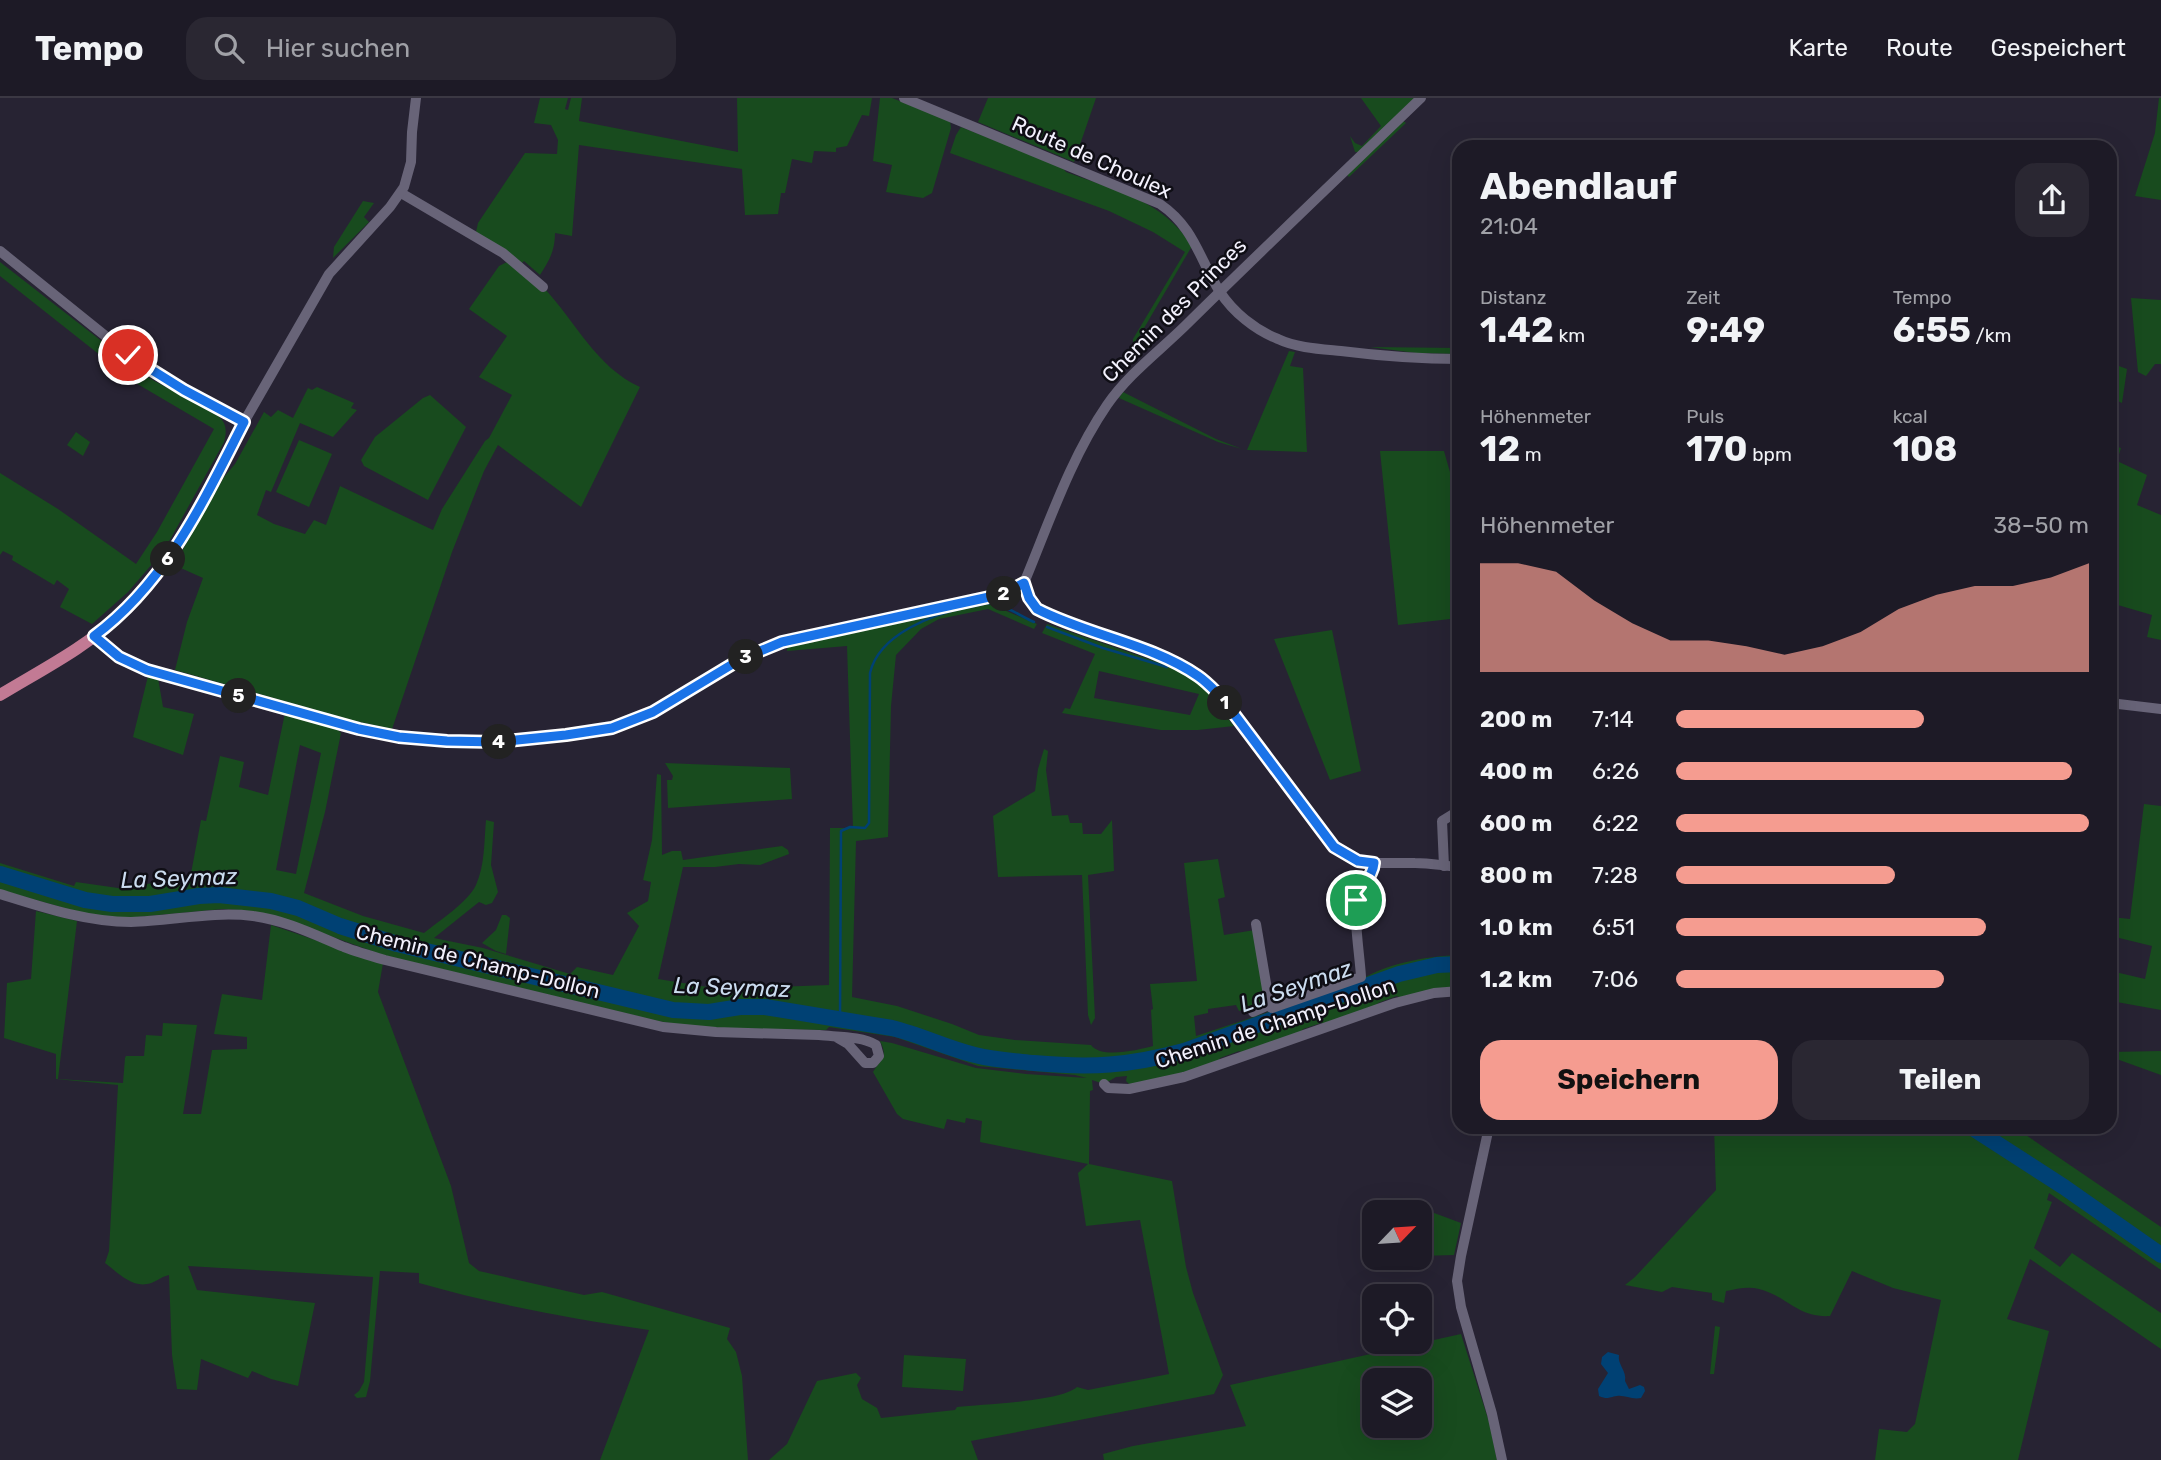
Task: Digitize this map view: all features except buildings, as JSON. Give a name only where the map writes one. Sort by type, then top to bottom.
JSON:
[{"type":"main road","points":[[0,695],[94,636],[138,597],[168,559],[196,514],[244,422]]},
{"type":"street","points":[[0,251],[128,355],[184,390],[244,422],[329,274],[401,193],[411,162],[416,98]]},
{"type":"street","name":"Route de Choulex","points":[[904,98],[1160,204],[1182,223],[1195,240],[1220,290],[1237,312],[1255,327],[1278,339],[1293,344],[1401,358],[1452,359]]},
{"type":"street","name":"Chemin des Princes","points":[[1024,583],[1072,468],[1108,404],[1132,375],[1421,98]]},
{"type":"street","points":[[401,193],[503,253],[543,287]]},
{"type":"street","points":[[94,636],[119,657],[147,670],[359,729],[399,737],[497,742],[612,728],[653,712],[711,676],[763,649],[823,633],[1003,594],[1024,583],[1029,598],[1037,609],[1162,657],[1198,676],[1222,698],[1334,847],[1358,861],[1452,866]]},
{"type":"street","points":[[2117,704],[2161,709]]},
{"type":"street","points":[[1444,866],[1442,821],[1452,815]]},
{"type":"street","points":[[1253,1012],[1361,977],[1356,900],[1361,886],[1373,872],[1374,863]]},
{"type":"street","name":"Chemin de Champ-Dollon","points":[[0,894],[71,915],[130,922],[215,914],[261,917],[385,960],[663,1027],[693,1031],[836,1037],[868,1041],[876,1045],[879,1056],[873,1063],[865,1063],[848,1044],[836,1037]]},
{"type":"street","points":[[1256,924],[1269,1006]]},
{"type":"street","name":"Chemin de Champ-Dollon","points":[[1104,1084],[1108,1088],[1129,1089],[1184,1077],[1395,1003],[1434,993],[1452,992]]},
{"type":"street","points":[[1487,1134],[1457,1281],[1461,1307],[1492,1414],[1502,1460]]},
{"type":"green space","points":[[540,98],[568,98],[565,109],[568,110],[571,98],[582,98],[579,121],[738,152],[737,98],[872,98],[869,116],[862,115],[847,146],[836,148],[836,152],[814,151],[812,163],[792,159],[785,193],[781,193],[778,214],[745,215],[742,169],[579,145],[572,236],[555,233],[551,256],[540,275],[524,261],[522,263],[476,232],[478,223],[525,153],[557,154],[558,140],[551,125],[534,123]]},
{"type":"green space","points":[[880,98],[892,98],[950,121],[951,128],[932,193],[923,198],[886,192],[892,165],[873,161]]},
{"type":"green space","points":[[988,98],[1096,98],[1074,162],[978,122]]},
{"type":"green space","points":[[1361,98],[1415,98],[1359,152],[1355,152],[1350,136],[1355,143],[1362,146],[1381,126]]},
{"type":"green space","points":[[2159,98],[2161,200],[2135,196],[2155,133]]},
{"type":"green space","points":[[1402,120],[1406,123],[1349,177],[1346,174]]},
{"type":"green space","points":[[961,127],[1062,167],[1066,172],[1136,198],[1152,207],[1180,230],[1192,246],[1133,347],[1133,339],[1185,252],[1153,232],[1109,211],[950,153]]},
{"type":"green space","points":[[363,201],[374,203],[364,217],[369,222],[333,258],[334,247]]},
{"type":"green space","points":[[509,261],[544,288],[611,368],[640,387],[581,507],[498,445],[484,471],[452,552],[392,729],[175,670],[187,622],[203,578],[174,565],[264,412],[271,417],[278,410],[293,418],[308,388],[312,390],[317,387],[354,403],[351,408],[357,410],[333,437],[300,423],[271,492],[266,490],[257,515],[274,524],[305,534],[314,520],[326,525],[340,486],[433,530],[442,509],[489,438],[512,395],[479,377],[507,336],[469,309],[499,266]]},
{"type":"green space","points":[[0,262],[149,378],[217,415],[225,427],[224,442],[159,556],[128,592],[92,624],[60,607],[69,589],[57,580],[54,585],[12,560],[13,556],[3,551],[0,555],[0,473],[58,509],[136,564],[157,532],[214,429],[134,382],[0,276]]},
{"type":"green space","points":[[2131,298],[2161,300],[2161,364],[2155,364],[2146,376],[2138,372]]},
{"type":"green space","points":[[1370,347],[1452,348],[1452,354],[1416,353]]},
{"type":"green space","points":[[1289,351],[1295,352],[1290,366],[1303,368],[1307,452],[1247,450]]},
{"type":"green space","points":[[2117,365],[2127,369],[2122,403],[2117,401]]},
{"type":"green space","points":[[1123,392],[1216,439],[1242,449],[1218,442],[1119,398]]},
{"type":"green space","points":[[430,395],[466,427],[428,500],[364,466],[361,460],[375,437]]},
{"type":"green space","points":[[76,432],[90,442],[83,456],[67,445]]},
{"type":"green space","points":[[299,440],[332,454],[309,507],[276,492]]},
{"type":"green space","points":[[1380,451],[1444,451],[1452,479],[1452,619],[1398,625]]},
{"type":"green space","points":[[2117,461],[2147,475],[2137,505],[2161,515],[2161,640],[2147,637],[2152,615],[2117,605]]},
{"type":"green space","points":[[990,604],[1037,624],[1034,629],[988,609],[939,619],[921,629],[896,655],[891,706],[888,837],[856,841],[852,997],[897,1006],[979,1035],[1091,1045],[1111,1053],[1153,1046],[1150,984],[1197,981],[1184,863],[1218,859],[1225,897],[1218,899],[1224,935],[1255,930],[1265,994],[1261,1004],[1239,1011],[1236,1005],[1208,1009],[1208,1013],[1194,1016],[1196,1036],[1356,983],[1392,966],[1419,959],[1452,956],[1452,992],[1403,1000],[1397,996],[1378,1003],[1375,1010],[1329,1026],[1321,1023],[1303,1029],[1299,1036],[1246,1055],[1239,1051],[1220,1058],[1218,1065],[1133,1088],[1126,1081],[1127,1076],[1116,1077],[1104,1084],[1092,1080],[1089,1164],[1172,1181],[1186,1267],[1223,1375],[1214,1394],[971,1441],[978,1460],[769,1460],[787,1444],[817,1381],[856,1373],[861,1378],[857,1385],[862,1399],[877,1408],[881,1418],[1038,1399],[1068,1392],[1077,1387],[1088,1390],[1169,1374],[1140,1220],[1086,1226],[1078,1173],[1088,1164],[980,1142],[982,1121],[966,1118],[965,1123],[947,1119],[944,1129],[903,1119],[897,1114],[873,1072],[884,1055],[880,1041],[976,1068],[1087,1078],[978,1066],[895,1037],[829,1027],[826,1030],[699,1028],[658,1021],[383,955],[272,915],[223,909],[111,917],[79,912],[0,890],[0,863],[74,886],[76,882],[125,889],[152,883],[153,887],[189,884],[201,820],[206,821],[220,756],[244,762],[239,787],[268,795],[285,713],[335,727],[341,733],[325,812],[304,893],[363,916],[424,933],[453,911],[476,885],[484,853],[486,820],[494,822],[491,865],[498,892],[492,903],[486,905],[479,902],[434,938],[483,948],[570,974],[577,967],[613,975],[639,926],[627,913],[648,901],[651,882],[643,880],[652,840],[657,774],[661,775],[662,855],[681,851],[683,860],[782,846],[789,854],[760,865],[683,867],[658,979],[720,989],[829,985],[830,828],[853,828],[847,646],[787,651],[787,646]],"holes":[[[300,745],[321,753],[296,874],[276,870]]]},
{"type":"green space","points":[[1047,624],[1172,667],[1198,683],[1211,695],[1231,718],[1229,720],[1234,726],[1161,730],[1062,713],[1065,708],[1070,709],[1095,654],[1042,633]],"holes":[[[1099,671],[1199,694],[1190,715],[1094,698]]]},
{"type":"green space","points":[[1332,630],[1361,771],[1330,780],[1274,639]]},
{"type":"green space","points":[[148,676],[158,678],[163,707],[194,714],[183,755],[133,737]]},
{"type":"green space","points":[[1044,749],[1048,751],[1046,770],[1052,816],[1068,815],[1070,823],[1082,823],[1083,834],[1101,834],[1112,820],[1114,871],[1088,875],[1095,1018],[1091,1025],[1088,1015],[1082,875],[998,877],[993,816],[1035,791]]},
{"type":"green space","points":[[665,763],[790,768],[792,799],[668,808],[667,780],[672,780],[673,776]]},
{"type":"green space","points":[[2144,804],[2161,806],[2161,1010],[2117,1002],[2117,972],[2145,979],[2152,946],[2117,937],[2117,918],[2130,919]]},
{"type":"green space","points":[[36,911],[77,921],[58,1079],[123,1083],[125,1058],[144,1056],[146,1035],[162,1036],[163,1023],[197,1025],[183,1114],[201,1114],[212,1050],[247,1049],[247,1037],[214,1034],[222,994],[262,1000],[271,925],[383,963],[378,992],[451,1186],[469,1263],[479,1271],[584,1295],[602,1292],[730,1328],[727,1339],[736,1352],[742,1376],[748,1460],[600,1460],[649,1330],[561,1316],[476,1298],[419,1283],[419,1273],[380,1271],[370,1381],[366,1397],[357,1398],[354,1395],[364,1382],[373,1277],[188,1266],[197,1290],[315,1303],[298,1386],[252,1371],[248,1378],[201,1359],[197,1390],[177,1389],[172,1355],[169,1275],[150,1283],[135,1283],[105,1263],[109,1251],[118,1085],[56,1079],[56,1054],[4,1038],[7,983],[31,979]]},
{"type":"green space","points":[[502,915],[510,918],[506,954],[482,943],[496,930]]},
{"type":"green space","points":[[2161,1051],[2161,1075],[2117,1059],[2117,1052]]},
{"type":"green space","points":[[1714,1134],[2024,1134],[2161,1227],[2161,1270],[2049,1193],[2047,1200],[2052,1202],[2034,1248],[2060,1267],[2072,1253],[2161,1313],[2161,1349],[2030,1259],[2007,1319],[2049,1331],[2018,1460],[1875,1460],[1879,1429],[1907,1432],[1915,1424],[1941,1300],[1893,1288],[1852,1271],[1830,1316],[1809,1314],[1769,1292],[1755,1288],[1726,1291],[1724,1303],[1712,1300],[1712,1293],[1672,1287],[1662,1292],[1625,1285],[1716,1190]]},
{"type":"green space","points":[[1432,1212],[1461,1223],[1454,1255],[1432,1256]]},
{"type":"green space","points":[[1715,1326],[1720,1327],[1714,1374],[1710,1374]]},
{"type":"green space","points":[[1461,1334],[1489,1422],[1497,1460],[1104,1460],[1103,1454],[1133,1446],[1246,1426],[1230,1385],[1370,1354],[1432,1354],[1432,1340]]},
{"type":"green space","points":[[904,1355],[966,1359],[963,1391],[902,1387]]},
{"type":"water","points":[[1608,1352],[1619,1355],[1629,1389],[1640,1385],[1644,1387],[1641,1398],[1599,1396],[1598,1389],[1608,1373],[1601,1364],[1602,1357]]},
{"type":"waterway","points":[[840,1019],[841,831],[850,827],[865,828],[869,823],[870,673],[875,659],[884,647],[909,628],[954,610],[990,603],[1034,622]]},
{"type":"waterway","points":[[1047,627],[1103,648],[1167,667]]},
{"type":"waterway","name":"La Seymaz","points":[[0,874],[85,900],[112,904],[150,904],[219,895],[271,901],[397,944],[673,1010],[709,1012],[740,1007],[765,1007],[892,1028],[982,1057],[1055,1065],[1110,1065],[1184,1051],[1399,974],[1452,964]]},
{"type":"waterway","name":"La Seymaz","points":[[1982,1134],[2161,1255]]},
{"type":"route","points":[[128,355],[184,390],[244,422],[175,549],[138,597],[94,636],[108,650],[130,663],[379,734],[447,741],[497,742],[590,732],[629,723],[653,712],[741,659],[782,642],[1003,594],[1024,583],[1031,603],[1046,614],[1162,657],[1185,668],[1208,684],[1222,698],[1334,847],[1358,861],[1374,863],[1373,872],[1361,886],[1356,900]]}]
